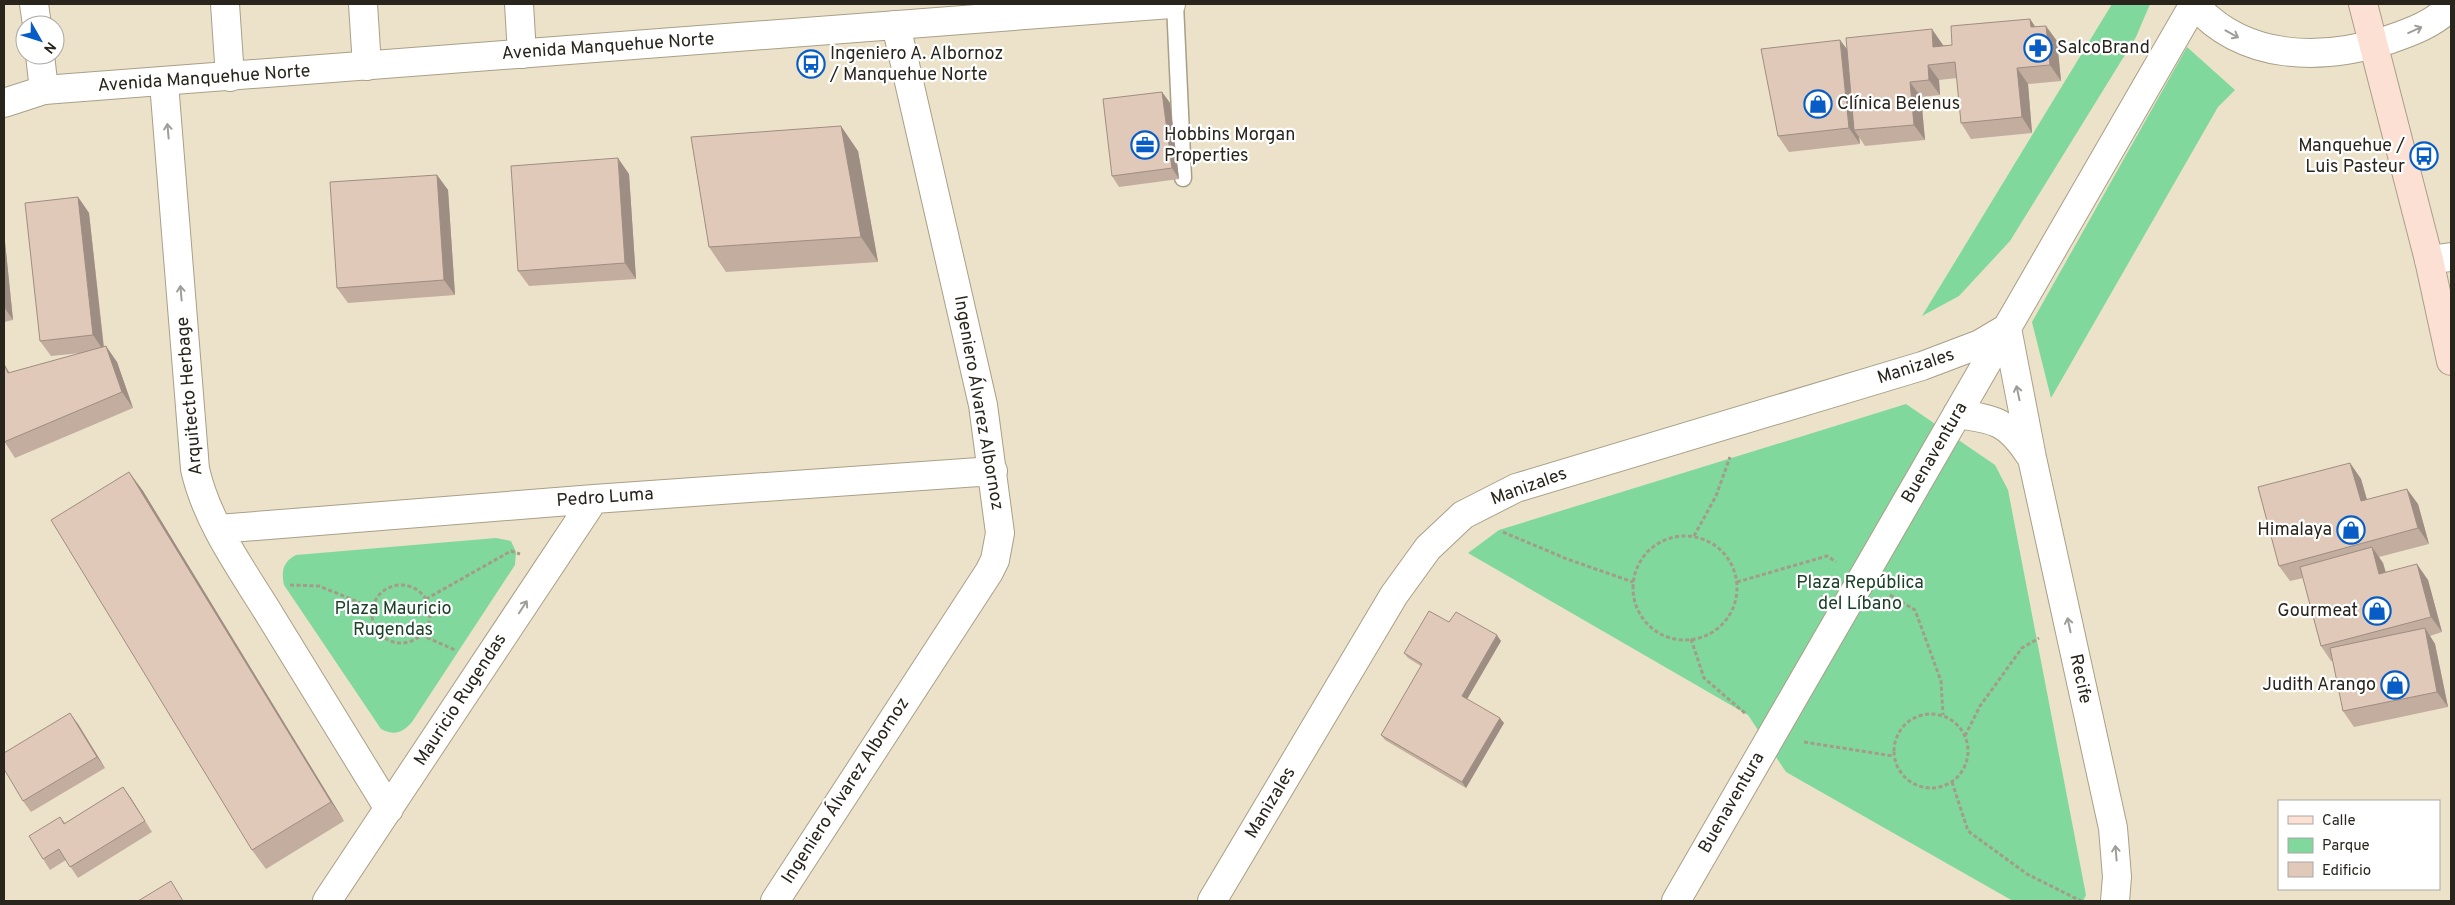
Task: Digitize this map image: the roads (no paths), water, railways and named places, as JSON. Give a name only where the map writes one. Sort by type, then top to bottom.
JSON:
[{"type":"main road","points":[[2363,4],[2440,258],[2450,348]]},
{"type":"street","points":[[225,4],[230,77]]},
{"type":"street","points":[[363,4],[368,66]]},
{"type":"street","points":[[519,4],[522,54]]},
{"type":"street","name":"Avenida Manquehue Norte","points":[[4,82],[44,90],[164,83],[896,26],[1008,10],[1173,4]]},
{"type":"street","points":[[2194,4],[2212,21],[2232,35],[2276,50],[2295,54],[2318,54],[2374,44],[2415,31],[2451,6]]},
{"type":"street","name":"Buenaventura","points":[[1676,901],[2194,4]]},
{"type":"street","name":"Ingeniero Álvarez Albornoz","points":[[775,901],[989,572],[995,560],[1000,533],[993,471],[970,340],[896,26]]},
{"type":"street","points":[[41,65],[44,90]]},
{"type":"street","name":"Arquitecto Herbage","points":[[164,83],[196,469],[200,488],[218,529],[389,808]]},
{"type":"street","name":"Avenida Manquehue Norte","points":[[4,103],[44,90]]},
{"type":"street","name":"Manizales","points":[[1212,901],[1394,595],[1428,548],[1463,515],[1516,488],[1922,366],[1980,344],[2007,328]]},
{"type":"street","name":"Recife","points":[[2007,328],[2032,458],[2113,828],[2117,877],[2115,901]]},
{"type":"street","name":"Recife","points":[[1958,414],[1995,420],[2008,427],[2018,437],[2032,458]]},
{"type":"street","name":"Pedro Luma","points":[[218,529],[594,499],[993,471]]},
{"type":"street","name":"Mauricio Rugendas","points":[[327,901],[594,499]]},
{"type":"lane","points":[[1173,4],[1183,178]]},
{"type":"place","name":"SalcoBrand","points":[[2038,48]]},
{"type":"place","name":"Ingeniero A. Albornoz / Manquehue Norte","points":[[811,64]]},
{"type":"place","name":"Clínica Belenus","points":[[1818,104]]},
{"type":"place","name":"Hobbins Morgan Properties","points":[[1145,145]]},
{"type":"place","name":"Manquehue / Luis Pasteur","points":[[2424,156]]},
{"type":"place","name":"Himalaya","points":[[2351,530]]},
{"type":"place","name":"Gourmeat","points":[[2377,611]]},
{"type":"place","name":"Judith Arango","points":[[2395,685]]},
{"type":"park label","name":"Plaza República del Líbano","points":[[1860,593]]},
{"type":"park label","name":"Plaza Mauricio Rugendas","points":[[393,619]]}]
